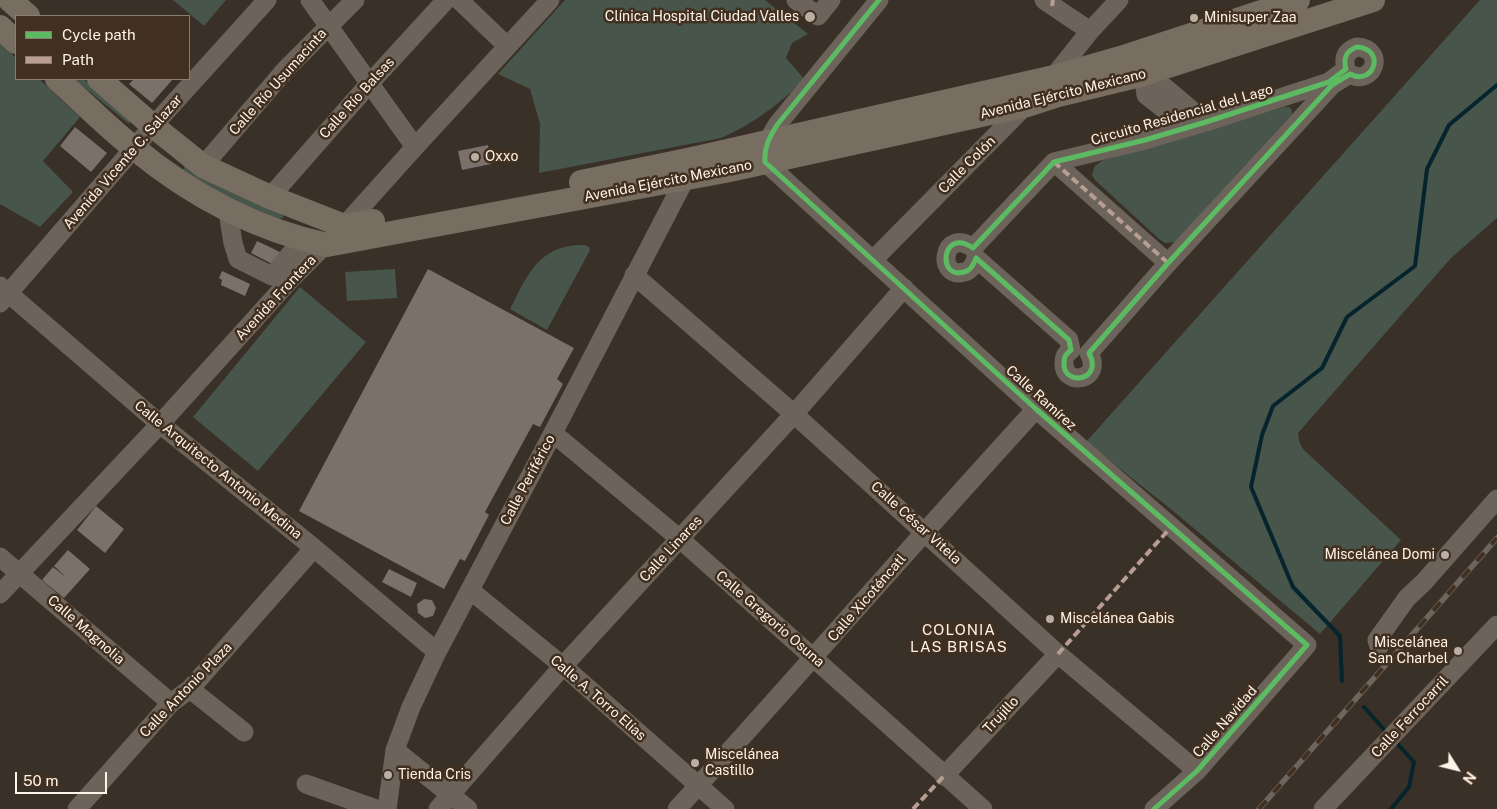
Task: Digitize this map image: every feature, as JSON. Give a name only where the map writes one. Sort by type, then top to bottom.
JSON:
[{"type":"main road","points":[[10,0],[27,15]]},
{"type":"main road","name":"Avenida Ejército Mexicano","points":[[766,152],[1054,77],[1127,56],[1298,0]]},
{"type":"main road","name":"Avenida Ejército Mexicano","points":[[58,80],[134,149],[195,193],[228,212],[256,224],[302,240],[327,245],[766,152],[1027,105],[1058,95],[1142,78],[1369,1]]},
{"type":"main road","points":[[0,27],[15,41]]},
{"type":"main road","points":[[100,80],[203,166],[270,197],[344,226]]},
{"type":"main road","name":"Avenida Ejército Mexicano","points":[[344,226],[688,169]]},
{"type":"street","name":"Avenida Vicente C. Salazar","points":[[3,294],[268,0]]},
{"type":"street","points":[[310,0],[415,147]]},
{"type":"street","name":"Calle Río Usumacinta","points":[[203,166],[286,69],[355,0]]},
{"type":"street","name":"Calle Río Balsas","points":[[270,197],[446,0]]},
{"type":"street","points":[[459,0],[507,46]]},
{"type":"street","name":"Avenida Frontera","points":[[0,594],[160,424],[292,279],[327,245],[550,0]]},
{"type":"street","points":[[796,0],[818,16],[831,0]]},
{"type":"street","points":[[766,152],[777,125],[879,0]]},
{"type":"street","points":[[1044,0],[1090,31]]},
{"type":"street","name":"Calle Colón","points":[[873,260],[1054,77],[1090,31],[1119,0]]},
{"type":"street","name":"Circuito Residencial del Lago","points":[[1357,47],[1370,51],[1373,56],[1375,62],[1369,74],[1360,77],[1350,74],[1332,85],[1168,264],[1090,353],[1093,367],[1090,374],[1078,379],[1067,374],[1064,368],[1064,357],[1071,350],[1069,340],[976,258],[971,268],[964,272],[957,273],[951,270],[945,259],[949,247],[965,243],[973,248],[1054,162],[1145,140],[1206,122],[1329,82],[1346,69],[1345,56],[1350,50],[1357,47]]},
{"type":"street","points":[[1127,56],[1142,78],[1146,95],[1187,128]]},
{"type":"street","points":[[1142,78],[1162,85],[1206,122]]},
{"type":"street","name":"Calle Ramírez","points":[[766,152],[873,260],[1036,409],[1307,645]]},
{"type":"street","points":[[1054,162],[1168,264]]},
{"type":"street","name":"Calle Periférico","points":[[388,809],[395,750],[410,707],[688,169]]},
{"type":"street","points":[[228,212],[233,243],[238,259],[272,276],[292,279]]},
{"type":"street","points":[[272,276],[302,240]]},
{"type":"street","name":"Calle César Vitela","points":[[634,275],[794,414],[1058,654],[1197,771]]},
{"type":"street","name":"Calle Linares","points":[[438,809],[563,666],[794,414],[904,288]]},
{"type":"street","name":"Calle Arquitecto Antonio Medina","points":[[3,294],[314,548],[437,652]]},
{"type":"street","name":"Calle Xicoténcatl","points":[[677,809],[814,658],[924,531],[1036,409]]},
{"type":"street","name":"Calle Gregorio Osuna","points":[[553,433],[680,539],[983,809]]},
{"type":"street","points":[[1379,648],[1377,640],[1407,598],[1424,582],[1497,499]]},
{"type":"street","name":"Calle Antonio Plaza","points":[[77,809],[171,703],[190,689],[314,548]]},
{"type":"street","name":"Calle Magnolia","points":[[0,557],[171,703]]},
{"type":"street","name":"Calle A. Torro Elías","points":[[470,590],[563,666],[724,809]]},
{"type":"street","name":"Calle Ferrocarril","points":[[1323,809],[1497,625]]},
{"type":"street","name":"Calle Navidad","points":[[1154,809],[1197,771],[1307,645]]},
{"type":"street","name":"Trujillo","points":[[944,776],[1058,654]]},
{"type":"street","points":[[190,689],[244,732]]},
{"type":"street","points":[[395,750],[468,809]]},
{"type":"street","points":[[306,784],[376,809]]},
{"type":"green space","points":[[173,0],[226,0],[204,26]]},
{"type":"green space","points":[[565,0],[765,0],[808,34],[792,43],[786,58],[805,80],[765,113],[721,138],[539,173],[540,124],[530,89],[498,74]]},
{"type":"green space","points":[[1480,0],[1497,0],[1497,218],[1451,258],[1298,433],[1303,449],[1401,540],[1320,634],[1172,510],[1086,442]]},
{"type":"green space","points":[[0,43],[15,57],[15,80],[40,80],[80,117],[43,161],[73,192],[40,227],[0,204]]},
{"type":"green space","points":[[75,80],[85,80],[130,121],[129,124]]},
{"type":"green space","points":[[1289,107],[1292,110],[1292,114],[1175,242],[1165,243],[1159,239],[1095,180],[1092,175],[1095,166],[1103,160]]},
{"type":"green space","points":[[185,164],[283,213],[283,218],[278,219],[230,200],[183,171]]},
{"type":"green space","points":[[585,245],[590,250],[547,330],[510,309],[530,273],[546,256],[556,250],[569,246]]},
{"type":"green space","points":[[395,269],[397,298],[347,301],[345,272]]},
{"type":"green space","points":[[300,287],[366,342],[258,471],[193,417]]},
{"type":"building","points":[[133,80],[172,80],[152,103],[129,84]]},
{"type":"building","points":[[75,127],[107,153],[91,172],[60,146]]},
{"type":"building","name":"Oxxo","points":[[488,145],[491,164],[462,170],[458,151]]},
{"type":"building","points":[[257,241],[282,253],[276,266],[251,253]]},
{"type":"building","points":[[428,269],[574,348],[557,379],[563,384],[540,427],[533,424],[485,512],[489,515],[465,561],[460,559],[444,589],[299,511]]},
{"type":"building","points":[[222,271],[250,284],[245,296],[221,285],[222,280],[219,278]]},
{"type":"building","points":[[96,506],[124,529],[105,553],[77,530]]},
{"type":"building","points":[[68,550],[90,569],[64,598],[42,580],[53,567],[67,578],[54,566]]},
{"type":"building","points":[[389,569],[417,583],[411,597],[382,582]]},
{"type":"building","points":[[424,599],[432,600],[436,608],[433,616],[425,618],[418,613],[417,604]]},
{"type":"waterway","points":[[1342,681],[1340,636],[1293,587],[1251,487],[1262,435],[1273,406],[1322,368],[1347,317],[1415,266],[1427,169],[1449,125],[1497,85]]},
{"type":"waterway","points":[[1364,707],[1388,734]]},
{"type":"waterway","points":[[1391,809],[1409,787],[1414,762],[1395,741]]},
{"type":"railway","points":[[1259,809],[1497,538]]},
{"type":"marked path","points":[[1052,6],[1053,0]]},
{"type":"marked path","points":[[1054,162],[1168,263]]},
{"type":"marked path","points":[[1058,654],[1171,527]]},
{"type":"marked path","points":[[913,809],[944,776]]},
{"type":"cycle path","points":[[879,0],[777,125],[765,152],[765,162],[1036,409],[1307,645],[1197,771],[1154,809]]},
{"type":"cycle path","points":[[1357,47],[1366,49],[1372,54],[1374,60],[1370,72],[1365,76],[1358,77],[1350,74],[1332,85],[1168,263],[1089,353],[1092,362],[1091,370],[1082,378],[1070,376],[1065,371],[1064,359],[1071,350],[1069,340],[976,258],[969,270],[955,272],[949,269],[946,262],[949,248],[955,244],[963,243],[973,248],[1054,162],[1145,140],[1329,82],[1346,69],[1346,55],[1357,47]]},
{"type":"place","name":"Clínica Hospital Ciudad Valles","points":[[810,17]]},
{"type":"place","name":"Minisuper Zaa","points":[[1194,18]]},
{"type":"place","name":"Oxxo","points":[[475,157]]},
{"type":"place","name":"Miscelánea Domi","points":[[1445,555]]},
{"type":"place","name":"Miscelánea Gabis","points":[[1050,619]]},
{"type":"place","name":"Miscelánea San Charbel","points":[[1458,651]]},
{"type":"place","name":"Miscelánea Castillo","points":[[695,763]]},
{"type":"place","name":"Tienda Cris","points":[[388,775]]},
{"type":"district","name":"COLONIA LAS BRISAS","points":[[959,638]]}]
